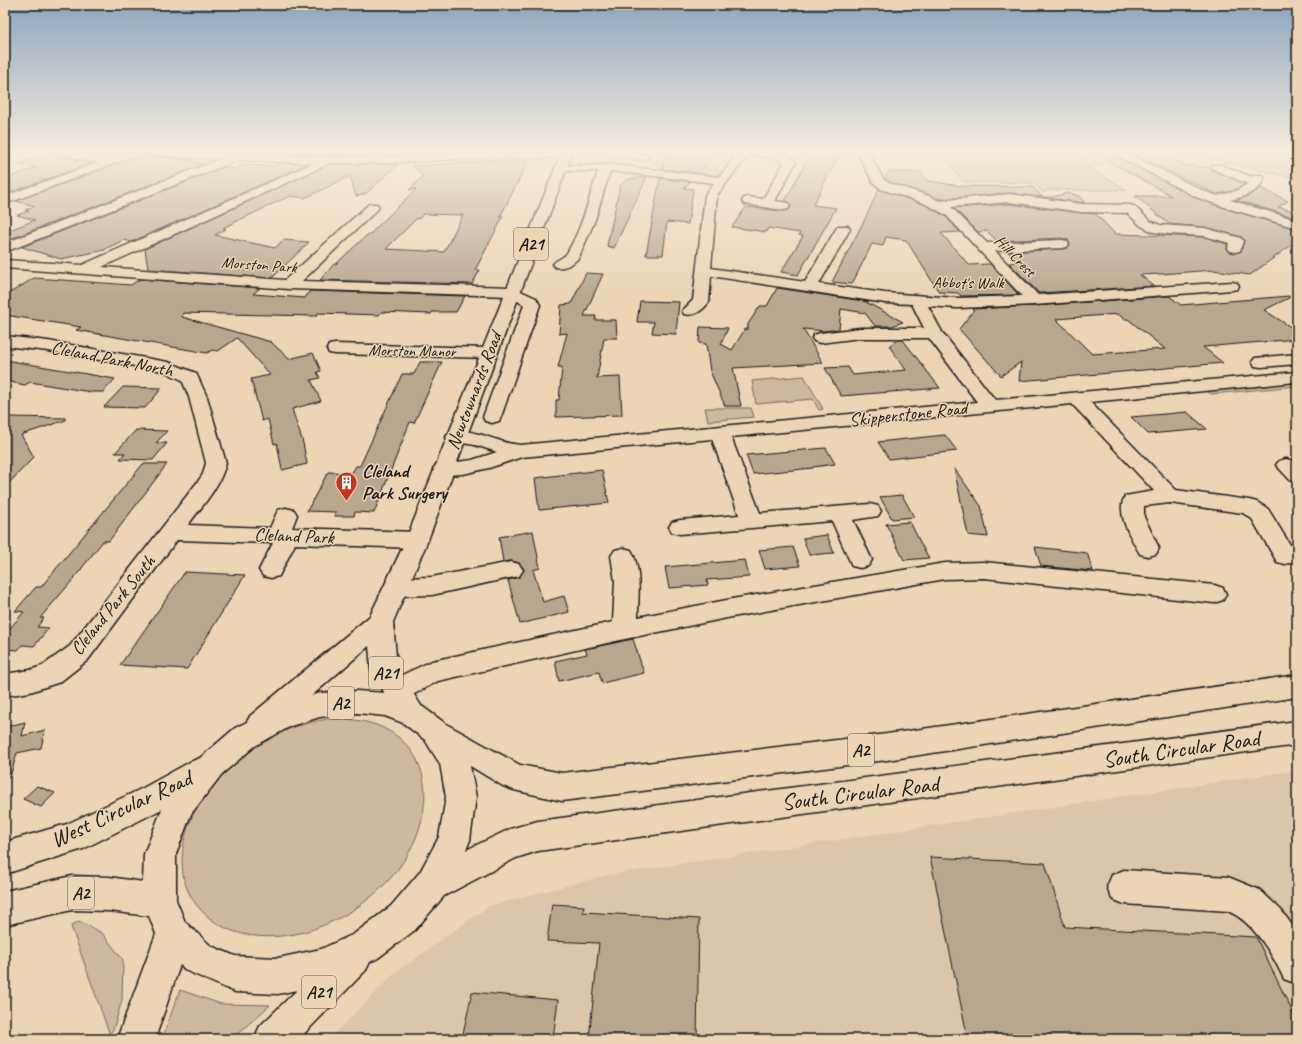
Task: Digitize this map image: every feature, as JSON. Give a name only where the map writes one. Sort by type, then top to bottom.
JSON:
[{"type":"main road","points":[[5,248],[127,200]]},
{"type":"main road","points":[[82,271],[241,200]]},
{"type":"main road","name":"Newtownards Road","points":[[245,737],[380,622],[417,540],[443,469],[548,200]]},
{"type":"main road","points":[[560,264],[572,257],[597,200]]},
{"type":"main road","points":[[690,311],[701,302],[711,200]]},
{"type":"main road","points":[[767,204],[769,200]]},
{"type":"main road","name":"Hill Crest","points":[[924,200],[939,205],[950,212],[1034,300]]},
{"type":"main road","points":[[939,205],[984,200]]},
{"type":"main road","points":[[1017,200],[1051,207],[1130,209],[1146,224],[1152,227],[1201,231],[1216,234],[1236,241],[1235,248]]},
{"type":"main road","points":[[1215,200],[1297,224]]},
{"type":"main road","points":[[748,201],[784,206]]},
{"type":"main road","points":[[289,285],[373,207]]},
{"type":"main road","points":[[810,286],[843,229]]},
{"type":"main road","points":[[982,247],[1062,244]]},
{"type":"main road","name":"Morston Park","points":[[5,264],[82,271],[289,285],[512,292]]},
{"type":"main road","name":"Abbot's Walk","points":[[705,271],[885,298],[918,301],[982,303],[1232,286]]},
{"type":"main road","name":"Newtownards Road","points":[[492,417],[532,305],[531,301],[512,292]]},
{"type":"main road","points":[[918,301],[934,333],[990,406]]},
{"type":"main road","points":[[820,338],[860,333],[934,333]]},
{"type":"main road","name":"Cleland Park North","points":[[5,341],[48,346],[168,367],[190,377],[198,397],[216,463],[213,474],[207,484],[170,532]]},
{"type":"main road","name":"Morston Manor","points":[[335,349],[488,353]]},
{"type":"main road","points":[[1261,362],[1289,360],[1297,371]]},
{"type":"main road","name":"Skipperstone Road","points":[[443,469],[457,470],[470,468],[520,451],[1297,377]]},
{"type":"main road","points":[[1076,398],[1170,496]]},
{"type":"main road","points":[[720,433],[752,521]]},
{"type":"main road","name":"Skipperstone Road","points":[[456,437],[479,439],[492,446],[520,451]]},
{"type":"main road","points":[[1148,548],[1133,517],[1133,501],[1170,496],[1249,508],[1260,514],[1285,556]]},
{"type":"main road","points":[[680,528],[870,511]]},
{"type":"main road","points":[[840,514],[860,560]]},
{"type":"main road","points":[[270,570],[284,529]]},
{"type":"main road","name":"Cleland Park","points":[[170,532],[284,529],[417,540]]},
{"type":"main road","name":"Cleland Park South","points":[[5,685],[30,681],[51,674],[79,653],[170,532]]},
{"type":"main road","points":[[623,556],[626,581],[625,629]]},
{"type":"main road","points":[[396,587],[432,586],[511,570]]},
{"type":"main road","points":[[397,690],[432,672],[625,629],[732,608],[945,571],[984,570],[1214,594]]},
{"type":"main road","name":"Newtownards Road","points":[[380,622],[384,670],[397,690],[424,723]]},
{"type":"main road","name":"A2","points":[[424,723],[454,761],[461,798],[454,840],[432,884],[403,918],[366,946],[323,966],[278,976],[235,974],[199,959],[173,934],[159,901],[160,854],[179,806],[212,765],[245,737],[282,717],[320,705],[358,702],[387,705],[424,723],[514,777],[562,787],[887,747],[1297,686]]},
{"type":"main road","name":"South Circular Road","points":[[432,884],[510,844],[538,836],[998,775],[1297,732]]},
{"type":"main road","name":"West Circular Road","points":[[5,858],[72,838],[154,798],[212,765]]},
{"type":"main road","points":[[1124,887],[1228,894],[1248,902],[1269,922],[1289,950],[1297,966]]},
{"type":"main road","name":"A2","points":[[5,908],[72,893],[109,894],[159,901]]},
{"type":"main road","points":[[136,1039],[173,934]]},
{"type":"main road","name":"A21","points":[[273,1039],[366,946]]},
{"type":"shaded area","points":[[804,376],[823,409],[819,410],[813,399],[756,404],[752,381]]},
{"type":"shaded area","points":[[1297,382],[1297,386],[1211,394],[1207,391]]},
{"type":"shaded area","points":[[705,408],[751,408],[754,417],[708,421]]},
{"type":"shaded area","points":[[327,719],[355,720],[376,725],[401,739],[413,754],[421,770],[424,789],[424,808],[420,827],[413,845],[394,874],[372,896],[360,906],[319,927],[295,934],[267,937],[239,933],[221,926],[206,915],[193,901],[185,883],[182,854],[186,834],[193,814],[217,779],[232,763],[248,750],[273,736],[288,730]]},
{"type":"shaded area","points":[[1297,770],[1297,1039],[329,1039],[395,973],[489,906],[608,875]]},
{"type":"shaded area","points":[[79,921],[102,933],[123,960],[122,1000],[110,1035],[71,926]]},
{"type":"shaded area","points":[[180,990],[221,1004],[270,1005],[232,1039],[162,1039]]},
{"type":"building","points":[[19,200],[112,200],[5,241],[5,232],[35,220],[17,215],[29,211],[25,210],[35,206],[16,201]]},
{"type":"building","points":[[141,200],[226,200],[131,242],[124,240],[105,250],[61,259],[22,247]]},
{"type":"building","points":[[252,200],[282,200],[223,228],[226,229],[215,235],[275,248],[283,240],[309,242],[272,278],[148,269],[145,249]]},
{"type":"building","points":[[405,200],[509,200],[500,217],[503,217],[475,270],[480,270],[472,284],[320,280],[334,264],[336,264],[367,235],[369,235]],"holes":[[[423,214],[463,215],[444,252],[386,249],[417,218],[419,219]]]},
{"type":"building","points":[[617,200],[636,200],[614,248],[607,246]]},
{"type":"building","points":[[656,200],[691,200],[688,224],[667,222],[663,255],[646,255]]},
{"type":"building","points":[[786,200],[816,200],[813,205],[836,208],[798,275],[781,272],[803,236],[799,235],[800,233],[768,228],[766,232],[732,227],[746,207],[779,211],[789,210],[791,205],[789,202],[785,201]]},
{"type":"building","points":[[874,200],[910,200],[923,204],[945,216],[960,232],[941,233],[969,265],[990,264],[1019,295],[961,296],[958,293],[939,292],[906,240],[886,237],[883,246],[872,244],[852,284],[832,282]]},
{"type":"building","points":[[1060,200],[1082,200],[1085,203]]},
{"type":"building","points":[[1140,200],[1201,200],[1230,210],[1297,229],[1297,241],[1250,275],[1214,270],[1140,275],[1154,286],[1039,293],[1009,263],[1018,262],[1008,252],[1067,248],[1070,245],[1068,240],[1062,238],[997,241],[987,231],[978,232],[954,208],[1009,204],[1096,214],[1115,234],[1205,237],[1227,244],[1227,249],[1230,252],[1235,253],[1241,251],[1244,241],[1241,237],[1205,227],[1169,224]]},
{"type":"building","points":[[1236,200],[1285,200],[1288,201],[1278,207],[1297,212],[1297,218]]},
{"type":"building","points":[[586,273],[603,274],[584,316],[596,316],[595,320],[616,320],[617,338],[604,338],[597,378],[620,377],[622,415],[556,417],[556,400],[559,400],[562,367],[558,367],[567,333],[559,334],[561,305],[571,304]]},
{"type":"building","points":[[34,278],[131,285],[140,279],[260,288],[253,294],[305,298],[310,291],[465,296],[456,312],[432,312],[431,314],[381,312],[379,315],[318,313],[316,316],[183,313],[182,317],[271,342],[289,359],[313,353],[321,371],[317,372],[320,378],[311,380],[321,401],[292,409],[303,443],[307,464],[282,470],[277,443],[274,444],[268,419],[262,421],[251,379],[270,375],[237,338],[218,351],[212,350],[207,353],[76,330],[81,327],[5,315],[5,296]]},
{"type":"building","points":[[777,288],[864,301],[903,322],[892,326],[875,326],[865,313],[841,309],[839,329],[825,331],[803,329],[823,363],[733,368],[741,406],[725,406],[710,371],[706,344],[699,343],[700,327],[728,328],[721,344],[732,350],[745,329],[748,329],[748,324],[760,306],[767,306]]},
{"type":"building","points":[[1169,296],[1181,305],[1289,296],[1289,298],[1264,310],[1297,331],[1297,339],[1203,347],[1223,363],[1019,381],[1021,362],[1001,376],[959,329],[974,310],[973,309]],"holes":[[[1118,314],[1124,319],[1128,319],[1165,349],[1092,354],[1056,319]]]},
{"type":"building","points":[[640,301],[679,302],[676,334],[652,333],[654,322],[637,322]]},
{"type":"building","points":[[897,340],[903,340],[940,388],[841,396],[825,368],[848,367],[853,375],[906,370],[889,346]]},
{"type":"building","points":[[5,360],[115,379],[103,392],[91,392],[30,382],[25,385],[5,381]]},
{"type":"building","points":[[420,362],[442,362],[414,423],[410,422],[374,513],[355,512],[354,516],[334,516],[336,512],[307,511],[328,472],[352,473],[356,466],[360,466],[402,374],[414,374]]},
{"type":"building","points":[[123,387],[162,388],[145,408],[104,407]]},
{"type":"building","points":[[5,409],[10,417],[65,418],[66,420],[21,435],[34,457],[5,487]]},
{"type":"building","points":[[1187,412],[1207,429],[1148,434],[1131,417]]},
{"type":"building","points":[[136,430],[167,431],[156,443],[167,443],[153,460],[120,459],[125,453],[115,453]]},
{"type":"building","points":[[945,435],[957,451],[889,459],[878,442]]},
{"type":"building","points":[[826,448],[835,464],[813,468],[753,474],[746,455]]},
{"type":"building","points":[[143,464],[167,464],[109,541],[103,541],[40,618],[44,618],[37,627],[49,628],[34,646],[22,645],[18,650],[5,649],[5,634],[24,612],[15,611],[36,587],[41,587]]},
{"type":"building","points":[[954,468],[981,506],[988,537],[968,535]]},
{"type":"building","points":[[602,470],[609,503],[539,510],[535,478]]},
{"type":"building","points":[[902,495],[914,517],[892,519],[880,497]]},
{"type":"building","points":[[910,522],[929,558],[904,560],[886,524]]},
{"type":"building","points":[[533,531],[540,568],[533,570],[543,602],[564,596],[569,612],[520,624],[508,580],[519,577],[524,569],[519,563],[511,561],[503,562],[499,537]]},
{"type":"building","points":[[827,535],[834,553],[809,555],[803,538]]},
{"type":"building","points":[[793,547],[800,566],[765,569],[759,550]]},
{"type":"building","points":[[1035,547],[1087,553],[1093,571],[1041,566]]},
{"type":"building","points":[[745,560],[749,577],[707,580],[708,585],[669,588],[665,567]]},
{"type":"building","points":[[185,572],[245,575],[187,669],[120,665]]},
{"type":"building","points":[[633,639],[644,673],[602,683],[599,672],[559,681],[555,661],[587,654],[585,649]]},
{"type":"building","points":[[25,722],[22,736],[45,730],[41,748],[17,753],[10,777],[5,776],[5,727]]},
{"type":"building","points":[[37,786],[55,793],[41,807],[23,799]]},
{"type":"building","points":[[930,857],[1045,863],[1065,927],[1256,937],[1297,1021],[1297,1039],[968,1039]]},
{"type":"building","points":[[552,904],[584,906],[583,912],[699,919],[697,1039],[589,1039],[599,943],[547,941]]},
{"type":"building","points":[[472,992],[558,1000],[553,1039],[462,1039]]},
{"type":"place","name":"Cleland Park Surgery","points":[[346,502]]}]
